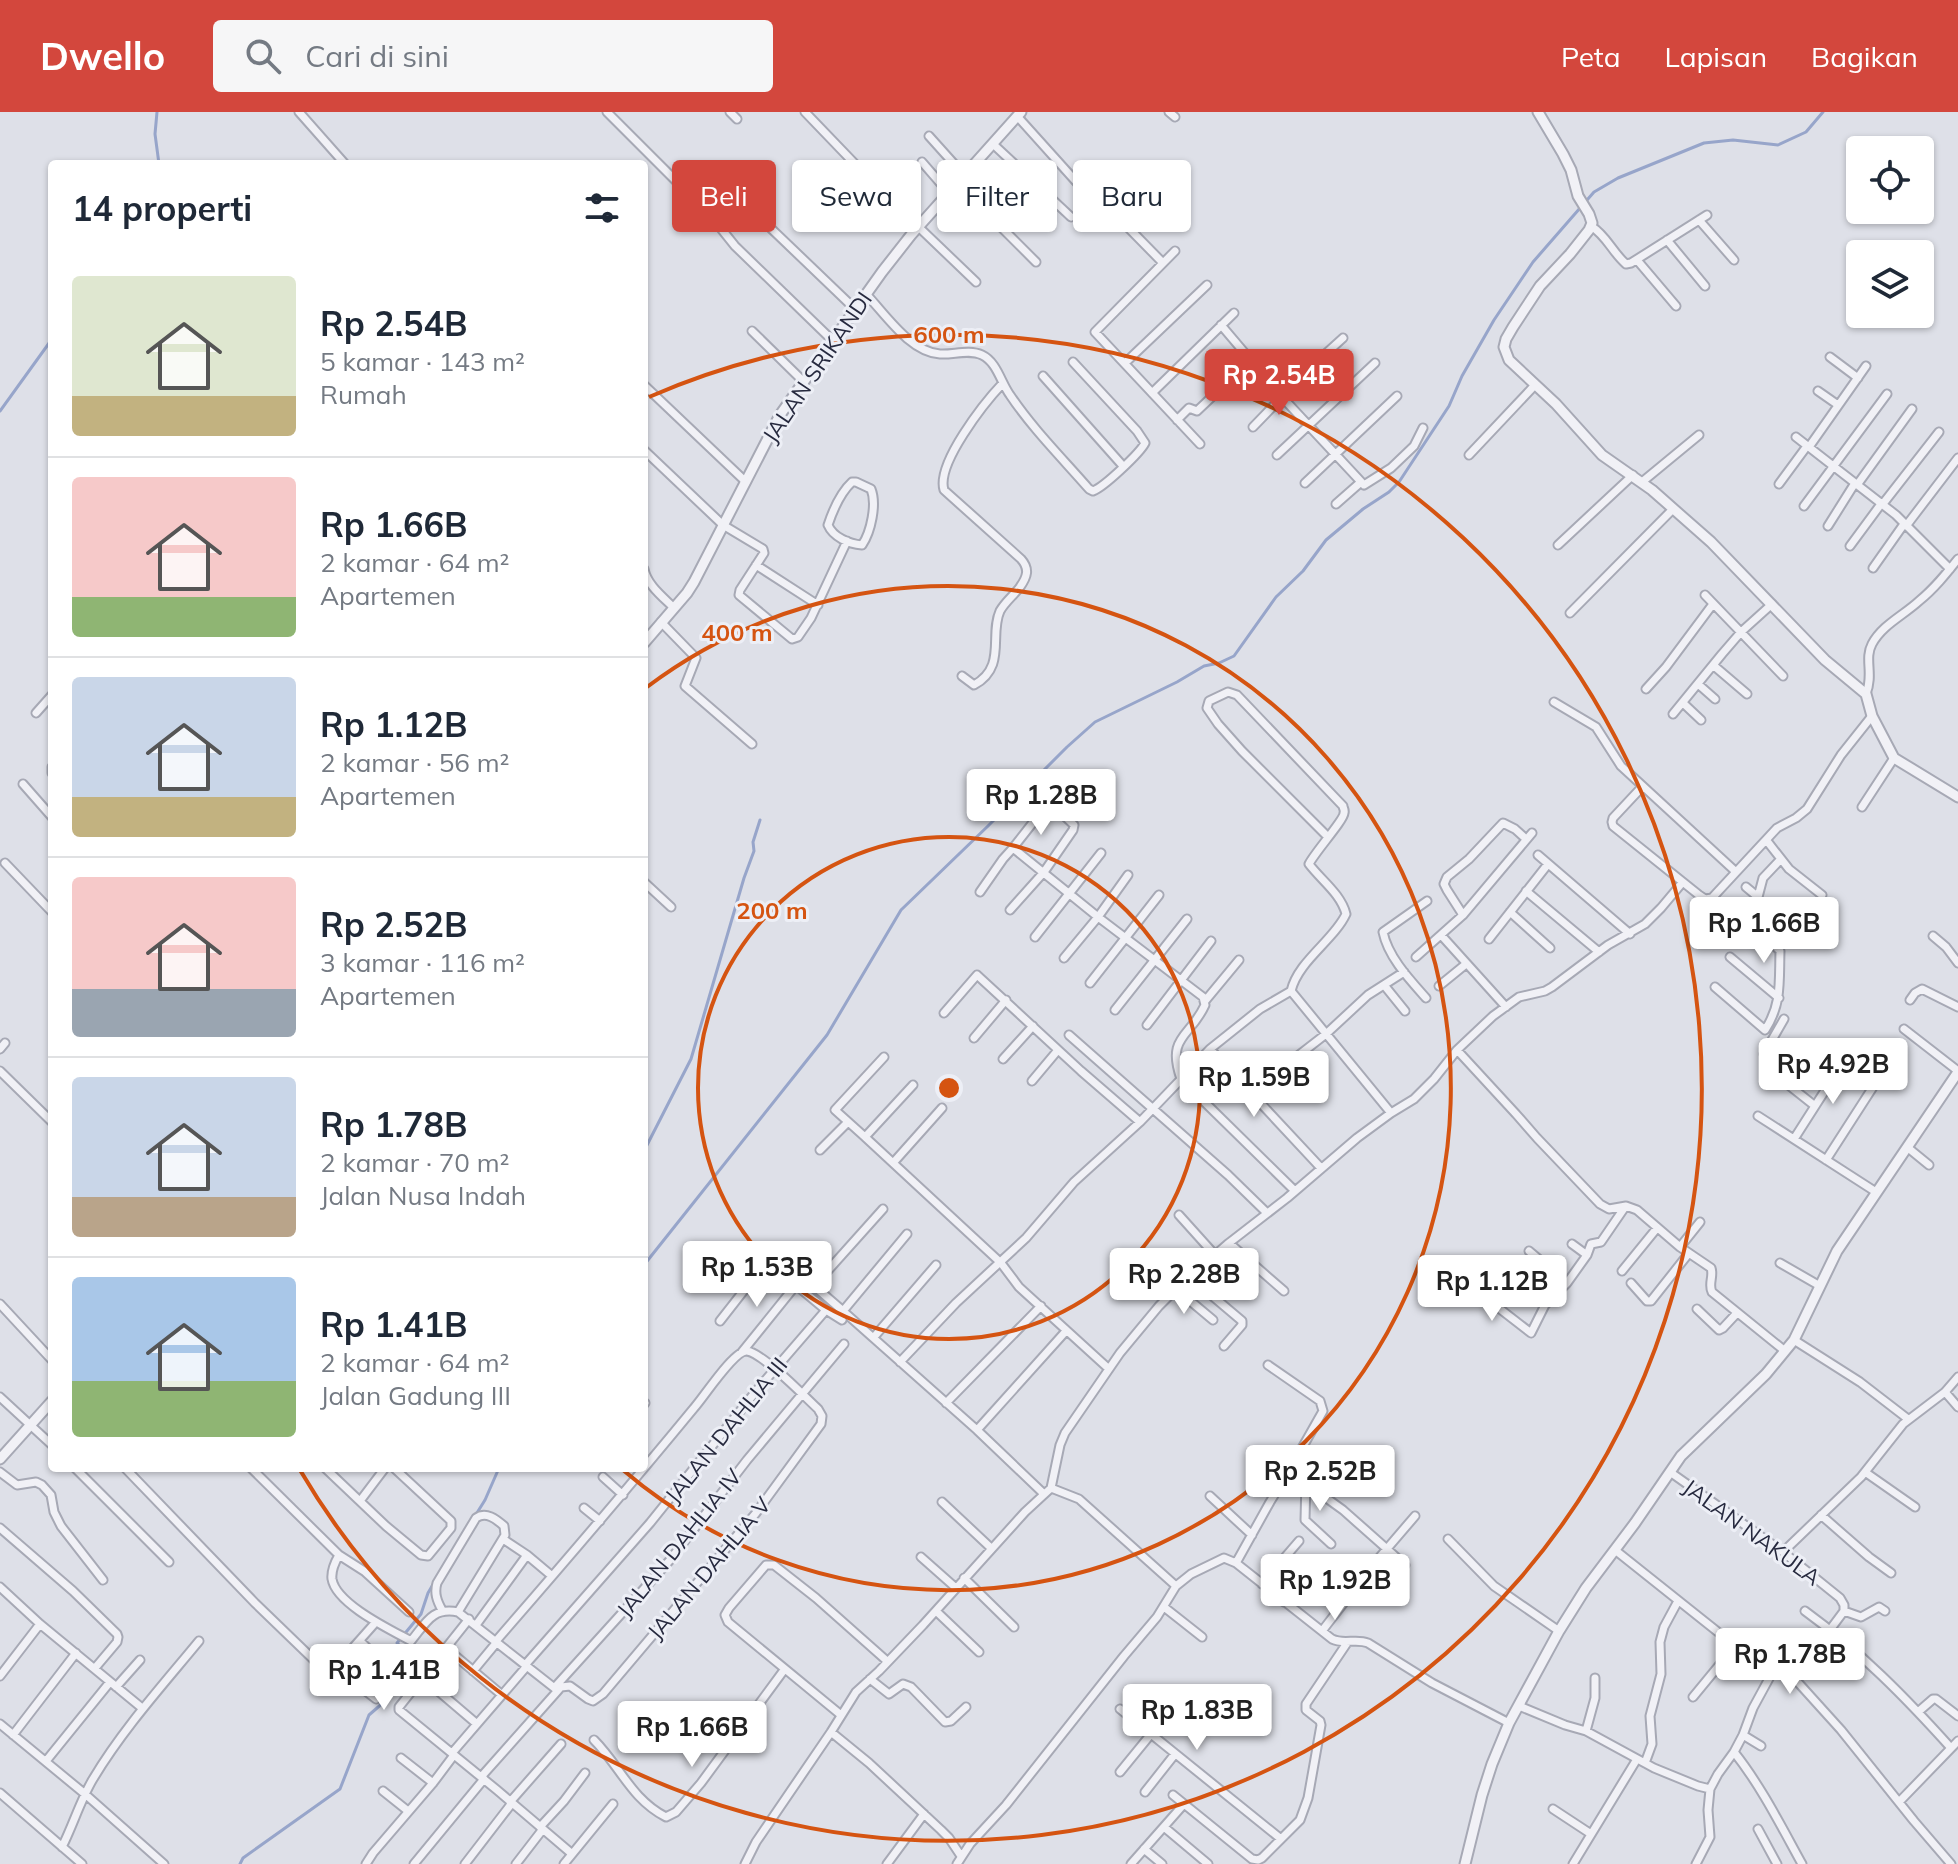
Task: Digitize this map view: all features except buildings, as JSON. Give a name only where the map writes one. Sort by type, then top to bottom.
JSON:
[{"type":"street","points":[[299,112],[341,160]]},
{"type":"street","points":[[607,112],[715,221],[735,246],[833,341]]},
{"type":"street","points":[[730,112],[737,119]]},
{"type":"street","points":[[805,112],[851,160]]},
{"type":"street","points":[[1538,112],[1563,154],[1578,196],[1592,219],[1591,226],[1540,286],[1506,339],[1504,347],[1509,360],[1556,404],[1602,455],[1642,482],[1723,553],[1825,660],[1866,694]]},
{"type":"street","points":[[1019,114],[1080,186],[1111,210],[1163,263]]},
{"type":"street","name":"JALAN SRIKANDI","points":[[978,160],[1019,114]]},
{"type":"street","points":[[929,136],[947,160]]},
{"type":"street","points":[[993,144],[1071,217]]},
{"type":"street","points":[[922,162],[937,179]]},
{"type":"street","name":"JALAN SRIKANDI","points":[[921,224],[937,205]]},
{"type":"street","points":[[1591,226],[1604,235],[1626,264],[1707,215]]},
{"type":"street","points":[[1699,220],[1734,260]]},
{"type":"street","points":[[921,228],[976,282]]},
{"type":"street","points":[[775,232],[855,309]]},
{"type":"street","name":"JALAN SRIKANDI","points":[[648,638],[694,582],[772,428],[855,309],[914,232]]},
{"type":"street","points":[[1009,232],[1036,262]]},
{"type":"street","points":[[1667,240],[1705,286]]},
{"type":"street","points":[[1175,251],[1095,332],[1200,444]]},
{"type":"street","points":[[1637,260],[1676,306]]},
{"type":"street","points":[[1125,363],[1207,285]]},
{"type":"street","points":[[866,294],[916,346],[930,353],[982,355],[998,372],[1018,406],[1093,491],[1141,450],[1145,443],[1073,362]]},
{"type":"street","points":[[1152,393],[1234,313]]},
{"type":"street","points":[[1221,325],[1281,396],[1364,485],[1391,468],[1414,446],[1423,428]]},
{"type":"street","points":[[752,331],[804,382]]},
{"type":"street","points":[[1253,427],[1343,338]]},
{"type":"street","points":[[1830,357],[1858,378]]},
{"type":"street","points":[[1277,455],[1375,363]]},
{"type":"street","points":[[1779,484],[1866,366]]},
{"type":"street","points":[[1043,376],[1123,466]]},
{"type":"street","points":[[962,676],[974,685],[985,677],[997,650],[999,614],[1024,581],[1027,571],[1027,565],[1021,559],[943,487],[943,476],[966,429],[1003,383]]},
{"type":"street","points":[[1469,455],[1535,385]]},
{"type":"street","points":[[648,389],[746,482]]},
{"type":"street","points":[[1818,391],[1838,405]]},
{"type":"street","points":[[1177,420],[1189,408],[1197,411],[1217,392]]},
{"type":"street","points":[[1804,506],[1887,394]]},
{"type":"street","points":[[1305,483],[1397,396]]},
{"type":"street","points":[[1828,526],[1912,409]]},
{"type":"street","points":[[1850,546],[1939,432]]},
{"type":"street","points":[[1642,482],[1699,435]]},
{"type":"street","points":[[1796,437],[1882,504],[1950,569]]},
{"type":"street","points":[[648,454],[723,525],[763,549],[764,553],[739,595],[792,639],[805,628],[818,605],[847,541]]},
{"type":"street","points":[[1873,568],[1958,458]]},
{"type":"street","points":[[1558,545],[1633,475]]},
{"type":"street","points":[[856,482],[871,489],[874,501],[865,543],[859,545],[847,541],[832,532],[828,525],[847,487],[856,482]]},
{"type":"street","points":[[1336,504],[1361,482]]},
{"type":"street","points":[[1570,613],[1673,509]]},
{"type":"street","points":[[1958,559],[1922,599],[1874,641],[1869,656],[1871,679],[1866,694],[1872,716],[1894,758],[1958,797]]},
{"type":"street","points":[[756,565],[818,605]]},
{"type":"street","points":[[648,580],[674,608]]},
{"type":"street","points":[[1705,595],[1783,676]]},
{"type":"street","points":[[1646,689],[1713,604]]},
{"type":"street","points":[[1673,714],[1741,632],[1772,604]]},
{"type":"street","points":[[661,622],[696,658],[685,686],[752,744]]},
{"type":"street","points":[[1713,665],[1747,694]]},
{"type":"street","points":[[1698,684],[1715,699]]},
{"type":"street","points":[[900,1362],[956,1303],[1039,1224],[1074,1182],[1140,1122],[1210,1049],[1260,1009],[1291,991],[1298,976],[1346,914],[1340,901],[1309,864],[1341,820],[1345,812],[1343,806],[1237,695],[1228,692],[1209,701],[1207,708],[1218,724],[1327,836]]},
{"type":"street","points":[[36,713],[48,700]]},
{"type":"street","points":[[1554,702],[1596,727],[1615,760],[1735,871]]},
{"type":"street","points":[[1683,703],[1701,720]]},
{"type":"street","points":[[1642,787],[1613,818],[1612,824],[1682,883],[1708,899],[1782,824],[1807,809],[1841,755],[1872,716]]},
{"type":"street","points":[[1862,807],[1894,758]]},
{"type":"street","points":[[23,784],[48,812]]},
{"type":"street","points":[[980,892],[1042,811],[1049,806],[1056,808],[1071,821],[1074,828],[1044,872],[1010,910]]},
{"type":"street","points":[[1416,957],[1463,915],[1529,836],[1503,823],[1447,877],[1444,884],[1463,915]]},
{"type":"street","points":[[1767,841],[1789,869],[1822,895]]},
{"type":"street","points":[[1013,848],[1192,987],[1205,1001]]},
{"type":"street","points":[[1035,937],[1101,853]]},
{"type":"street","points":[[1538,855],[1630,934]]},
{"type":"street","points":[[1725,910],[1753,934],[1758,929],[1758,897],[1763,878],[1781,859]]},
{"type":"street","points":[[5,863],[48,908]]},
{"type":"street","points":[[1489,939],[1548,864]]},
{"type":"street","points":[[1064,958],[1128,875]]},
{"type":"street","points":[[745,1864],[756,1842],[856,1692],[1051,1488],[1062,1438],[1109,1369],[1159,1306],[1229,1243],[1321,1168],[1391,1113],[1414,1099],[1481,1027],[1519,997],[1552,987],[1608,945],[1645,924],[1682,883]]},
{"type":"street","points":[[648,886],[671,907]]},
{"type":"street","points":[[1746,887],[1758,897]]},
{"type":"street","points":[[1526,891],[1599,952]]},
{"type":"street","points":[[1090,983],[1159,895]]},
{"type":"street","points":[[1426,998],[1404,972],[1383,932],[1427,901]]},
{"type":"street","points":[[1510,912],[1550,948]]},
{"type":"street","points":[[1115,1010],[1187,919]]},
{"type":"street","points":[[1715,987],[1765,1030],[1773,1018],[1779,998],[1780,951],[1758,929]]},
{"type":"street","points":[[1441,935],[1506,1007]]},
{"type":"street","points":[[1933,936],[1958,963]]},
{"type":"street","points":[[1147,1025],[1211,941]]},
{"type":"street","points":[[1730,957],[1779,998]]},
{"type":"street","points":[[1239,960],[1205,1001],[1202,1012],[1177,1046],[1176,1065],[1181,1079],[1295,1191]]},
{"type":"street","points":[[1439,986],[1466,964]]},
{"type":"street","points":[[1250,1093],[1326,1034],[1368,995],[1404,972]]},
{"type":"street","points":[[944,1013],[977,975],[1140,1122]]},
{"type":"street","points":[[1384,985],[1405,1011]]},
{"type":"street","points":[[1910,1000],[1922,989],[1958,1007]]},
{"type":"street","points":[[1291,991],[1391,1113]]},
{"type":"street","points":[[974,1038],[1006,1000]]},
{"type":"street","points":[[1784,1019],[1764,1054],[1781,1072],[1786,1083],[1815,1106]]},
{"type":"street","points":[[1003,1059],[1033,1026]]},
{"type":"street","points":[[1465,1864],[1492,1764],[1509,1723],[1559,1631],[1586,1588],[1681,1456],[1766,1374],[1794,1340],[1837,1251],[1958,1071],[1904,1029]]},
{"type":"street","points":[[1069,1035],[1267,1213]]},
{"type":"street","points":[[1786,1083],[1811,1044]]},
{"type":"street","points":[[1210,1049],[1321,1168]]},
{"type":"street","points":[[1032,1081],[1058,1050]]},
{"type":"street","points":[[1457,1050],[1600,1204],[1609,1209],[1626,1206],[1637,1210],[1680,1247],[1711,1268],[1712,1292],[1785,1351]]},
{"type":"street","points":[[1794,1139],[1847,1056]]},
{"type":"street","points":[[884,1057],[835,1110],[1001,1263],[1019,1287],[1109,1369]]},
{"type":"street","points":[[0,1071],[48,1118]]},
{"type":"street","points":[[865,1137],[913,1085]]},
{"type":"street","points":[[1826,1160],[1873,1087]]},
{"type":"street","points":[[893,1163],[942,1108]]},
{"type":"street","points":[[1758,1116],[1876,1192]]},
{"type":"street","points":[[820,1150],[848,1122]]},
{"type":"street","points":[[1907,1147],[1929,1165]]},
{"type":"street","points":[[1473,1288],[1531,1333],[1545,1305],[1567,1283],[1591,1244],[1601,1242],[1626,1206]]},
{"type":"street","points":[[814,1286],[883,1209]]},
{"type":"street","points":[[1179,1215],[1215,1255]]},
{"type":"street","points":[[1680,1247],[1700,1222]]},
{"type":"street","points":[[1622,1271],[1657,1228]]},
{"type":"street","points":[[843,1316],[907,1234]]},
{"type":"street","points":[[1229,1243],[1284,1291]]},
{"type":"street","points":[[1572,1244],[1587,1255]]},
{"type":"street","points":[[1529,1251],[1567,1283]]},
{"type":"street","points":[[1631,1283],[1647,1301],[1651,1301],[1689,1253]]},
{"type":"street","points":[[720,1321],[767,1261],[826,1310],[843,1316]]},
{"type":"street","points":[[1780,1263],[1820,1286]]},
{"type":"street","points":[[1493,1264],[1545,1305]]},
{"type":"street","points":[[874,1337],[936,1265]]},
{"type":"street","points":[[791,1266],[843,1316],[874,1337],[1044,1494]]},
{"type":"street","points":[[1190,1277],[1242,1321],[1224,1346]]},
{"type":"street","points":[[648,1463],[796,1285]]},
{"type":"street","points":[[1176,1289],[1213,1320]]},
{"type":"street","points":[[0,1304],[48,1356]]},
{"type":"street","points":[[946,1403],[1041,1306]]},
{"type":"street","points":[[1697,1309],[1719,1330],[1737,1313]]},
{"type":"street","name":"JALAN DAHLIA III","points":[[366,1864],[477,1724],[650,1523],[712,1444],[826,1310]]},
{"type":"street","points":[[977,1430],[1066,1331]]},
{"type":"street","points":[[1794,1340],[1860,1382],[1908,1419]]},
{"type":"street","name":"JALAN DAHLIA IV","points":[[414,1864],[555,1689],[670,1560],[729,1482],[844,1344]]},
{"type":"street","points":[[741,1352],[756,1354],[802,1395]]},
{"type":"street","points":[[1236,1563],[1323,1411],[1320,1401],[1268,1365]]},
{"type":"street","points":[[1783,1552],[1865,1472],[1908,1419],[1945,1392],[1958,1377]]},
{"type":"street","points":[[1945,1392],[1958,1407]]},
{"type":"street","name":"JALAN DAHLIA V","points":[[555,1689],[570,1686],[588,1699],[598,1699],[724,1552],[821,1424],[822,1416],[818,1409],[802,1395]]},
{"type":"street","points":[[0,1397],[48,1441]]},
{"type":"street","points":[[0,1459],[48,1405]]},
{"type":"street","points":[[1289,1471],[1343,1510],[1405,1565]]},
{"type":"street","points":[[0,1472],[17,1485],[36,1482],[48,1490],[61,1526],[103,1580]]},
{"type":"street","points":[[79,1472],[169,1562]]},
{"type":"street","points":[[129,1472],[314,1660]]},
{"type":"street","points":[[255,1472],[339,1555],[364,1571],[409,1612]]},
{"type":"street","points":[[329,1472],[421,1555],[430,1555],[451,1528],[451,1521],[398,1472]]},
{"type":"street","points":[[360,1501],[382,1472]]},
{"type":"street","points":[[473,1671],[641,1472]]},
{"type":"street","name":"JALAN NAKULA","points":[[1670,1472],[1783,1552],[1833,1592],[1844,1605],[1844,1611]]},
{"type":"street","points":[[1865,1472],[1915,1507]]},
{"type":"street","points":[[603,1477],[623,1495]]},
{"type":"street","points":[[1306,1481],[1305,1520],[1331,1544]]},
{"type":"street","points":[[1051,1488],[1079,1499],[1176,1586]]},
{"type":"street","points":[[1210,1496],[1252,1535]]},
{"type":"street","points":[[942,1502],[991,1548]]},
{"type":"street","points":[[584,1508],[600,1521]]},
{"type":"street","points":[[442,1610],[436,1597],[437,1583],[476,1518],[484,1515],[499,1521],[505,1529],[503,1539],[458,1612]]},
{"type":"street","points":[[1821,1515],[1891,1573]]},
{"type":"street","points":[[1322,1631],[1415,1516]]},
{"type":"street","points":[[0,1528],[117,1634],[117,1642],[95,1668]]},
{"type":"street","points":[[503,1539],[552,1576]]},
{"type":"street","points":[[1448,1539],[1494,1586],[1559,1631]]},
{"type":"street","points":[[1262,1584],[1299,1541]]},
{"type":"street","points":[[1615,1550],[1772,1673],[1780,1672],[1794,1678],[1951,1864]]},
{"type":"street","points":[[339,1555],[332,1579],[336,1588],[375,1623],[411,1641],[432,1615],[442,1610],[458,1612],[555,1689]]},
{"type":"street","points":[[476,1625],[527,1555]]},
{"type":"street","points":[[921,1557],[956,1588]]},
{"type":"street","points":[[831,1732],[949,1838],[959,1860],[1164,1607],[1176,1586],[1191,1574],[1224,1558],[1236,1563],[1332,1639],[1340,1643],[1359,1640],[1368,1643],[1432,1683],[1509,1723]]},
{"type":"street","points":[[1284,1602],[1317,1560]]},
{"type":"street","points":[[841,1715],[728,1622],[725,1615],[744,1590],[766,1565],[774,1565],[887,1661]]},
{"type":"street","points":[[964,1578],[1014,1627]]},
{"type":"street","points":[[0,1587],[142,1708]]},
{"type":"street","points":[[1645,1763],[1652,1744],[1650,1716],[1661,1674],[1660,1642],[1678,1601]]},
{"type":"street","points":[[1164,1607],[1202,1637]]},
{"type":"street","points":[[1794,1678],[1844,1611],[1861,1617],[1879,1607],[1885,1611]]},
{"type":"street","points":[[936,1611],[979,1652]]},
{"type":"street","points":[[1805,1611],[1883,1676],[1951,1748]]},
{"type":"street","points":[[469,1619],[399,1710],[571,1853]]},
{"type":"street","points":[[375,1623],[341,1665],[350,1679],[376,1699]]},
{"type":"street","points":[[0,1676],[40,1624]]},
{"type":"street","points":[[62,1847],[85,1794],[111,1752],[142,1708],[199,1641]]},
{"type":"street","points":[[360,1641],[385,1665]]},
{"type":"street","points":[[1173,1795],[1255,1860],[1262,1858],[1300,1820],[1308,1801],[1321,1729],[1320,1721],[1306,1710],[1306,1704],[1347,1643]]},
{"type":"street","points":[[1693,1697],[1735,1646]]},
{"type":"street","points":[[446,1648],[502,1695]]},
{"type":"street","points":[[13,1735],[76,1653]]},
{"type":"street","points":[[46,1761],[113,1685],[140,1660]]},
{"type":"street","points":[[594,1740],[641,1800],[666,1817],[676,1812],[701,1783],[784,1670]]},
{"type":"street","points":[[1696,1864],[1710,1837],[1710,1789],[1734,1752],[1772,1673]]},
{"type":"street","points":[[423,1678],[477,1724]]},
{"type":"street","points":[[1586,1731],[1595,1698],[1595,1678]]},
{"type":"street","points":[[870,1679],[889,1694],[903,1684],[911,1687],[948,1723],[966,1707]]},
{"type":"street","points":[[1918,1712],[1936,1699],[1958,1716]]},
{"type":"street","points":[[1519,1706],[1586,1731],[1645,1763],[1710,1789]]},
{"type":"street","points":[[1120,1709],[1281,1839]]},
{"type":"street","points":[[0,1724],[164,1864]]},
{"type":"street","points":[[1120,1772],[1151,1734]]},
{"type":"street","points":[[1743,1735],[1761,1746]]},
{"type":"street","points":[[1899,1802],[1958,1741]]},
{"type":"street","points":[[465,1864],[511,1802],[561,1744]]},
{"type":"street","points":[[1734,1752],[1777,1817],[1801,1864]]},
{"type":"street","points":[[1145,1792],[1175,1754]]},
{"type":"street","points":[[401,1758],[433,1783]]},
{"type":"street","points":[[1573,1864],[1637,1759]]},
{"type":"street","points":[[516,1864],[585,1773]]},
{"type":"street","points":[[383,1791],[408,1811]]},
{"type":"street","points":[[0,1793],[82,1864]]},
{"type":"street","points":[[564,1864],[613,1804]]},
{"type":"street","points":[[1131,1864],[1184,1804]]},
{"type":"street","points":[[1553,1809],[1591,1834]]},
{"type":"street","points":[[887,1864],[924,1814]]},
{"type":"street","points":[[1164,1827],[1208,1864]]},
{"type":"street","points":[[1758,1829],[1777,1864]]},
{"type":"street","points":[[1144,1849],[1162,1864]]},
{"type":"waterway","points":[[157,112],[155,134],[158,160]]},
{"type":"waterway","points":[[648,1260],[827,1035],[901,910],[1095,722],[1204,666],[1234,656],[1276,597],[1303,571],[1326,540],[1399,482],[1449,406],[1494,320],[1533,262],[1594,192],[1618,178],[1704,143],[1733,140],[1778,145],[1806,132],[1823,112]]},
{"type":"waterway","points":[[0,411],[48,345]]},
{"type":"waterway","points":[[648,1143],[691,1059],[754,851],[753,842],[760,820]]},
{"type":"waterway","points":[[475,1516],[497,1472]]},
{"type":"waterway","points":[[240,1864],[243,1858],[340,1789],[369,1715],[416,1665],[416,1660],[397,1643],[421,1614],[428,1593],[452,1552]]}]
